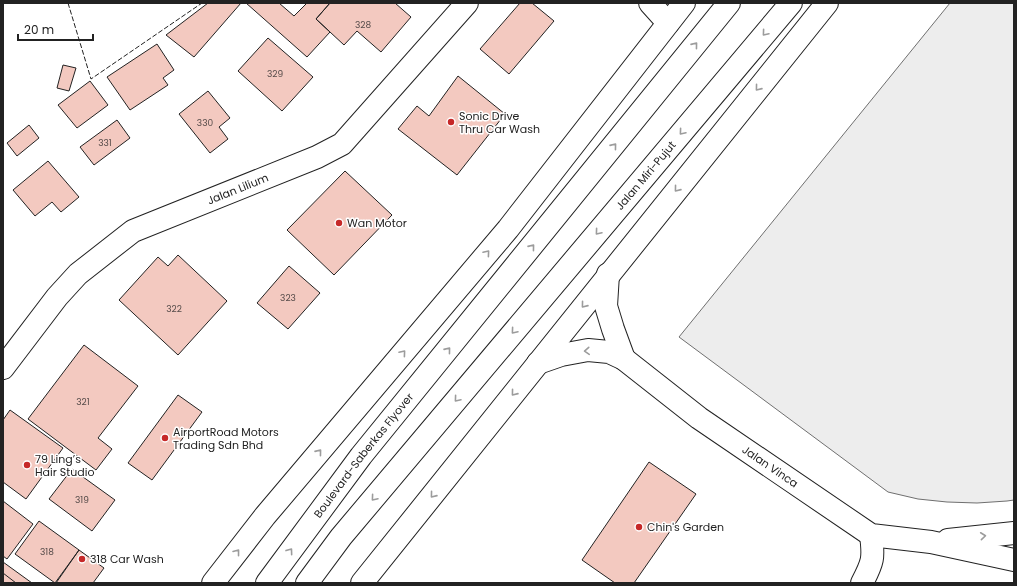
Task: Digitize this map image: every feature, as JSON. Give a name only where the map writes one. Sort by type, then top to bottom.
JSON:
[{"type":"main road","name":"Jalan Lilium","points":[[3,368],[57,297],[78,274],[133,231],[317,157],[342,144],[467,3]]},
{"type":"main road","points":[[650,3],[668,23]]},
{"type":"main road","points":[[221,579],[265,516],[508,229],[684,3]]},
{"type":"main road","name":"Boulevard-Saberkas Flyover","points":[[268,583],[361,456],[730,3]]},
{"type":"main road","name":"Jalan Miri-Pujut","points":[[307,583],[340,537],[790,3]]},
{"type":"main road","points":[[362,583],[608,274],[827,3]]},
{"type":"main road","points":[[608,274],[606,306],[624,359]]},
{"type":"main road","name":"Jalan Vinca","points":[[538,363],[561,355],[588,350],[609,352],[624,359],[698,418],[871,535],[931,542]]},
{"type":"main road","points":[[931,542],[1014,533]]},
{"type":"main road","points":[[862,583],[872,564],[873,551],[871,535]]},
{"type":"main road","points":[[931,542],[1014,560]]},
{"type":"shaded area","points":[[950,3],[1014,3],[1014,500],[1007,501],[977,503],[947,502],[918,499],[888,492],[679,337]]},
{"type":"building","points":[[208,3],[241,3],[194,57],[166,35]]},
{"type":"building","points":[[246,3],[279,3],[294,16],[307,3],[330,3],[316,19],[330,32],[307,57]]},
{"type":"building","points":[[330,3],[395,3],[411,17],[381,52],[357,31],[344,45],[316,19]]},
{"type":"building","points":[[520,3],[532,3],[554,21],[509,74],[480,49]]},
{"type":"building","points":[[268,38],[313,77],[282,111],[238,71]]},
{"type":"building","points":[[157,44],[174,70],[163,78],[168,85],[130,110],[107,77]]},
{"type":"building","points":[[63,65],[76,68],[69,91],[57,88]]},
{"type":"building","name":"Sonic Drive Thru Car Wash","points":[[458,76],[505,114],[457,175],[398,129],[417,106],[429,116]]},
{"type":"building","points":[[90,81],[108,105],[77,128],[58,105]]},
{"type":"building","points":[[208,91],[230,118],[219,127],[228,139],[210,153],[179,114]]},
{"type":"building","points":[[117,120],[130,138],[94,165],[80,147]]},
{"type":"building","points":[[29,125],[39,138],[17,156],[7,143]]},
{"type":"building","points":[[48,161],[79,197],[61,212],[52,202],[35,216],[13,190]]},
{"type":"building","name":"Wan Motor","points":[[345,171],[392,215],[334,275],[287,230]]},
{"type":"building","points":[[178,255],[227,301],[178,355],[119,300],[158,257],[168,266]]},
{"type":"building","points":[[289,266],[320,293],[288,329],[257,303]]},
{"type":"building","points":[[84,345],[138,386],[98,438],[112,449],[96,470],[28,419]]},
{"type":"building","name":"AirportRoad Motors Trading Sdn Bhd","points":[[178,395],[202,412],[152,480],[128,463]]},
{"type":"building","name":"79 Ling’s Hair Studio","points":[[10,410],[63,448],[26,499],[3,482],[3,420]]},
{"type":"building","name":"Chin's Garden","points":[[649,462],[696,494],[634,583],[615,583],[582,560]]},
{"type":"building","points":[[72,469],[115,500],[92,531],[49,499]]},
{"type":"building","points":[[3,501],[33,524],[7,559],[3,556]]},
{"type":"building","points":[[39,521],[79,550],[55,583],[15,554]]},
{"type":"building","name":"318 Car Wash","points":[[79,550],[104,568],[93,583],[56,583]]},
{"type":"building","points":[[3,562],[32,583],[3,583]]},
{"type":"building","points":[[3,573],[16,583],[3,583]]},
{"type":"fence","points":[[68,3],[91,79],[202,3]]},
{"type":"place","name":"Sonic Drive Thru Car Wash","points":[[451,122]]},
{"type":"place","name":"Wan Motor","points":[[339,223]]},
{"type":"place","name":"AirportRoad Motors Trading Sdn Bhd","points":[[165,438]]},
{"type":"place","name":"79 Ling’s Hair Studio","points":[[27,465]]},
{"type":"place","name":"Chin's Garden","points":[[639,527]]},
{"type":"place","name":"318 Car Wash","points":[[82,559]]}]
